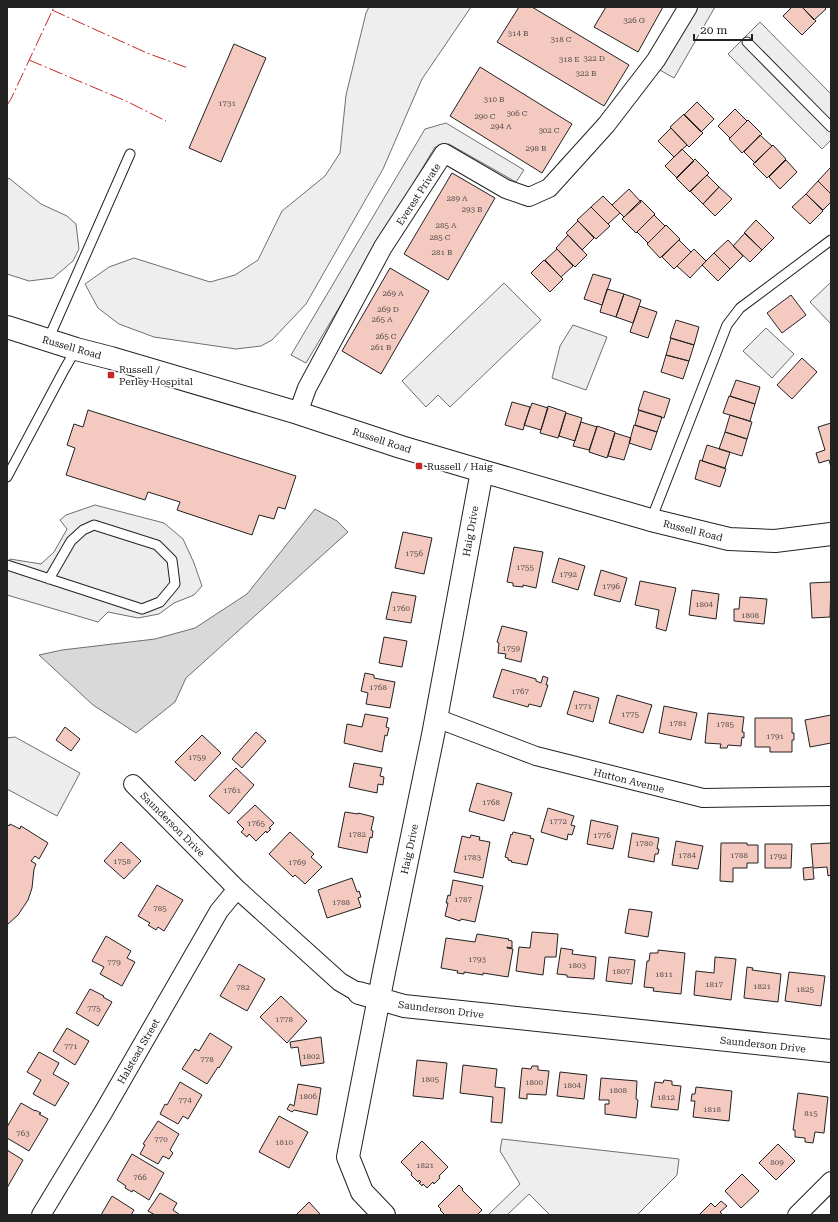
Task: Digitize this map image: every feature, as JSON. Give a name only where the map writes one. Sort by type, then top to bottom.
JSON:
[{"type":"street","name":"Everest Private","points":[[298,413],[307,388],[383,248],[444,153],[506,189],[529,197],[549,188],[606,125],[656,60],[688,7]]},
{"type":"street","name":"Russell Road","points":[[7,327],[76,349],[298,413],[401,447],[650,520],[729,539],[775,541],[831,534]]},
{"type":"street","name":"Haig Drive","points":[[384,1215],[362,1192],[348,1157],[369,997],[436,718],[482,471]]},
{"type":"street","name":"Hutton Avenue","points":[[436,718],[536,756],[703,798],[831,796]]},
{"type":"street","name":"Saunderson Drive","points":[[133,784],[237,889],[340,982],[369,997],[404,1006],[831,1051]]},
{"type":"street","name":"Halstead Street","points":[[41,1215],[104,1111],[219,911],[237,889]]},
{"type":"street","points":[[797,1215],[831,1180]]},
{"type":"lane","points":[[747,42],[831,127]]},
{"type":"lane","points":[[48,340],[130,154]]},
{"type":"lane","points":[[650,520],[727,325],[740,308],[831,240]]},
{"type":"lane","points":[[7,477],[76,349]]},
{"type":"lane","points":[[7,565],[142,609],[160,602],[175,584],[172,560],[157,545],[94,525],[84,530],[70,541],[50,579]]},
{"type":"shaded area","points":[[369,7],[471,7],[422,79],[383,169],[306,304],[272,340],[261,346],[236,349],[154,337],[119,324],[98,308],[85,284],[109,267],[134,258],[210,282],[235,275],[258,260],[282,211],[325,176],[340,153],[346,95],[366,13]]},
{"type":"shaded area","points":[[682,7],[715,7],[674,78],[649,64]]},
{"type":"shaded area","points":[[760,22],[831,94],[831,140],[822,149],[728,54]]},
{"type":"shaded area","points":[[446,123],[524,170],[516,182],[449,144],[435,147],[306,363],[291,355],[425,129]]},
{"type":"shaded area","points":[[7,178],[41,204],[67,216],[76,224],[79,249],[73,261],[53,278],[29,281],[7,274]]},
{"type":"shaded area","points":[[831,282],[831,324],[810,302]]},
{"type":"shaded area","points":[[504,283],[541,320],[450,407],[438,395],[426,407],[402,381]]},
{"type":"shaded area","points":[[573,325],[607,337],[586,390],[552,378],[560,346]]},
{"type":"shaded area","points":[[766,328],[794,354],[772,378],[743,351]]},
{"type":"shaded area","points":[[95,505],[164,523],[183,539],[194,563],[202,586],[194,595],[174,603],[159,614],[138,618],[108,612],[98,622],[7,595],[7,567],[10,559],[41,564],[54,552],[67,529],[60,520],[66,515]]},
{"type":"shaded area","points":[[315,509],[337,521],[348,532],[186,678],[175,702],[136,733],[93,705],[39,655],[62,650],[155,639],[195,628],[247,594]]},
{"type":"shaded area","points":[[15,737],[80,773],[57,816],[7,789],[7,738]]},
{"type":"shaded area","points":[[502,1139],[679,1159],[677,1175],[637,1215],[550,1215],[529,1194],[507,1215],[488,1215],[520,1184],[500,1151]]},
{"type":"building","points":[[519,7],[532,7],[629,65],[604,106],[497,42]]},
{"type":"building","points":[[606,7],[663,7],[638,52],[594,27]]},
{"type":"building","points":[[792,7],[802,7],[816,21],[802,35],[783,16]]},
{"type":"building","points":[[802,7],[824,7],[826,9],[814,20]]},
{"type":"building","points":[[234,44],[266,58],[221,162],[189,148]]},
{"type":"building","points":[[480,67],[572,124],[542,173],[450,116]]},
{"type":"building","points":[[697,102],[714,119],[701,132],[684,115]]},
{"type":"building","points":[[735,109],[747,121],[730,138],[718,126]]},
{"type":"building","points":[[684,114],[703,133],[689,147],[670,127]]},
{"type":"building","points":[[748,120],[762,134],[742,153],[729,139]]},
{"type":"building","points":[[671,128],[687,145],[674,157],[658,141]]},
{"type":"building","points":[[760,135],[772,146],[755,163],[744,152]]},
{"type":"building","points":[[773,145],[786,159],[767,178],[753,164]]},
{"type":"building","points":[[682,149],[694,161],[677,178],[665,166]]},
{"type":"building","points":[[695,159],[709,173],[690,192],[676,178]]},
{"type":"building","points":[[786,160],[797,172],[780,189],[769,177]]},
{"type":"building","points":[[830,168],[831,169],[831,194],[818,181]]},
{"type":"building","points":[[452,173],[495,198],[448,280],[404,254]]},
{"type":"building","points":[[707,175],[719,187],[703,204],[690,191]]},
{"type":"building","points":[[818,181],[831,194],[831,202],[823,210],[806,194]]},
{"type":"building","points":[[719,187],[732,199],[715,216],[703,204]]},
{"type":"building","points":[[629,189],[641,202],[624,217],[612,205]]},
{"type":"building","points":[[806,194],[823,211],[810,224],[792,207]]},
{"type":"building","points":[[603,196],[620,213],[608,224],[591,207]]},
{"type":"building","points":[[641,200],[655,214],[636,233],[622,219]]},
{"type":"building","points":[[591,207],[610,226],[596,239],[577,220]]},
{"type":"building","points":[[654,215],[665,226],[648,243],[637,232]]},
{"type":"building","points":[[756,220],[774,238],[762,250],[744,233]]},
{"type":"building","points":[[578,221],[594,238],[582,250],[566,233]]},
{"type":"building","points":[[666,225],[680,239],[660,258],[647,244]]},
{"type":"building","points":[[745,233],[762,250],[750,262],[733,246]]},
{"type":"building","points":[[568,235],[587,255],[575,267],[556,248]]},
{"type":"building","points":[[679,240],[691,252],[674,269],[662,257]]},
{"type":"building","points":[[728,240],[743,256],[730,269],[714,253]]},
{"type":"building","points":[[557,249],[573,266],[561,277],[545,260]]},
{"type":"building","points":[[694,249],[706,261],[690,278],[677,266]]},
{"type":"building","points":[[714,253],[730,269],[718,281],[702,265]]},
{"type":"building","points":[[544,260],[563,279],[550,292],[531,273]]},
{"type":"building","points":[[390,268],[429,291],[381,374],[342,351]]},
{"type":"building","points":[[593,274],[611,279],[602,305],[584,299]]},
{"type":"building","points":[[607,289],[624,294],[616,317],[600,312]]},
{"type":"building","points":[[624,294],[641,300],[633,323],[616,317]]},
{"type":"building","points":[[791,295],[806,315],[782,333],[767,313]]},
{"type":"building","points":[[639,306],[657,312],[648,338],[630,332]]},
{"type":"building","points":[[676,320],[699,327],[694,345],[670,338]]},
{"type":"building","points":[[671,338],[694,345],[689,361],[666,355]]},
{"type":"building","points":[[666,355],[689,361],[683,379],[661,372]]},
{"type":"building","points":[[802,358],[817,372],[792,399],[777,385]]},
{"type":"building","points":[[736,380],[760,387],[755,404],[730,396]]},
{"type":"building","points":[[644,391],[670,399],[664,418],[638,410]]},
{"type":"building","points":[[729,396],[755,404],[750,421],[723,413]]},
{"type":"building","points":[[512,402],[530,407],[523,430],[505,425]]},
{"type":"building","points":[[532,403],[548,408],[541,430],[524,425]]},
{"type":"building","points":[[548,406],[566,412],[558,438],[540,433]]},
{"type":"building","points":[[88,410],[296,476],[285,509],[278,507],[274,519],[259,515],[252,535],[177,510],[180,502],[148,492],[145,500],[66,475],[75,448],[67,445],[74,424],[83,427]]},
{"type":"building","points":[[639,410],[662,417],[657,432],[635,425]]},
{"type":"building","points":[[566,413],[582,418],[575,441],[559,436]]},
{"type":"building","points":[[730,415],[752,422],[747,439],[725,432]]},
{"type":"building","points":[[581,422],[597,427],[589,450],[573,446]]},
{"type":"building","points":[[831,423],[831,467],[829,460],[819,463],[816,453],[825,450],[818,427]]},
{"type":"building","points":[[634,425],[657,432],[651,450],[629,443]]},
{"type":"building","points":[[597,426],[615,432],[607,458],[589,452]]},
{"type":"building","points":[[725,432],[747,439],[742,456],[719,449]]},
{"type":"building","points":[[615,433],[631,438],[624,460],[608,456]]},
{"type":"building","points":[[707,445],[730,452],[725,468],[702,461]]},
{"type":"building","points":[[700,460],[726,469],[720,487],[695,479]]},
{"type":"building","points":[[403,532],[432,538],[424,574],[395,568]]},
{"type":"building","points":[[514,547],[543,552],[536,588],[523,585],[523,587],[513,586],[513,583],[507,582]]},
{"type":"building","points":[[559,558],[585,566],[578,590],[552,582]]},
{"type":"building","points":[[601,570],[627,578],[620,602],[594,595]]},
{"type":"building","points":[[640,581],[676,588],[666,631],[656,628],[659,610],[635,605]]},
{"type":"building","points":[[831,582],[830,617],[812,618],[810,583]]},
{"type":"building","points":[[692,590],[719,594],[716,619],[689,615]]},
{"type":"building","points":[[392,592],[416,596],[411,623],[386,619]]},
{"type":"building","points":[[740,597],[767,599],[764,624],[734,621],[734,609],[739,609]]},
{"type":"building","points":[[502,626],[527,632],[521,662],[505,658],[506,654],[498,653],[499,643],[497,642]]},
{"type":"building","points":[[384,637],[407,641],[402,667],[379,663]]},
{"type":"building","points":[[502,669],[536,679],[536,681],[541,683],[543,676],[548,678],[546,685],[548,685],[541,707],[529,704],[528,707],[493,697]]},
{"type":"building","points":[[365,673],[374,675],[374,678],[395,682],[390,708],[366,704],[368,693],[361,691]]},
{"type":"building","points":[[574,691],[599,698],[593,722],[567,714]]},
{"type":"building","points":[[617,695],[652,705],[643,733],[609,723]]},
{"type":"building","points":[[664,706],[697,713],[691,740],[659,733]]},
{"type":"building","points":[[708,713],[744,717],[742,732],[744,732],[744,738],[742,737],[741,746],[728,745],[727,748],[720,748],[721,744],[705,743]]},
{"type":"building","points":[[365,714],[388,718],[386,727],[389,728],[387,736],[385,735],[382,752],[344,743],[347,724],[362,727]]},
{"type":"building","points":[[831,715],[831,743],[810,747],[805,720]]},
{"type":"building","points":[[755,718],[792,718],[792,733],[794,733],[794,740],[792,740],[792,752],[770,752],[770,747],[755,747]]},
{"type":"building","points":[[65,727],[80,739],[71,751],[56,740]]},
{"type":"building","points":[[256,732],[266,741],[242,768],[232,759]]},
{"type":"building","points":[[202,735],[221,753],[195,781],[175,762]]},
{"type":"building","points":[[354,763],[382,768],[380,776],[384,777],[383,785],[378,784],[377,793],[349,787]]},
{"type":"building","points":[[236,768],[254,785],[229,814],[209,796]]},
{"type":"building","points":[[477,783],[512,793],[504,821],[469,811]]},
{"type":"building","points":[[255,805],[274,823],[269,828],[271,829],[267,833],[266,831],[256,841],[249,834],[247,837],[241,832],[244,829],[237,822]]},
{"type":"building","points":[[548,808],[574,816],[571,825],[575,826],[572,835],[568,834],[567,840],[541,832]]},
{"type":"building","points":[[345,812],[358,813],[374,817],[371,830],[373,831],[372,838],[370,837],[367,853],[338,847]]},
{"type":"building","points":[[591,820],[618,826],[613,849],[587,844]]},
{"type":"building","points":[[7,824],[20,829],[21,826],[48,843],[39,859],[35,856],[31,861],[36,864],[32,888],[28,900],[18,915],[7,925]]},
{"type":"building","points":[[290,832],[314,854],[311,857],[322,867],[305,884],[295,875],[293,877],[269,854]]},
{"type":"building","points":[[513,832],[531,836],[530,838],[534,839],[527,865],[511,862],[512,861],[505,857],[511,834],[512,835]]},
{"type":"building","points":[[632,833],[659,838],[657,849],[659,849],[658,854],[655,854],[654,862],[628,857]]},
{"type":"building","points":[[471,835],[480,837],[479,840],[490,842],[483,878],[454,872],[462,836],[470,838]]},
{"type":"building","points":[[676,841],[703,846],[698,869],[672,865]]},
{"type":"building","points":[[121,842],[141,861],[124,879],[104,861]]},
{"type":"building","points":[[721,843],[747,843],[747,845],[758,845],[758,863],[747,863],[747,868],[733,868],[733,882],[720,881]]},
{"type":"building","points":[[831,843],[831,875],[828,876],[827,867],[813,868],[814,879],[804,880],[803,868],[813,867],[811,844]]},
{"type":"building","points":[[765,844],[792,844],[791,868],[765,868]]},
{"type":"building","points":[[352,878],[357,892],[359,891],[361,897],[358,898],[361,907],[327,918],[318,890]]},
{"type":"building","points":[[453,880],[483,886],[475,922],[461,919],[460,921],[445,916],[448,903],[446,903],[448,895],[450,896]]},
{"type":"building","points":[[157,885],[183,900],[164,931],[158,927],[156,930],[148,925],[150,923],[138,916]]},
{"type":"building","points":[[629,909],[652,912],[648,937],[625,933]]},
{"type":"building","points":[[532,932],[558,934],[556,957],[545,957],[543,975],[516,971],[519,947],[530,948]]},
{"type":"building","points":[[477,934],[509,939],[508,940],[512,941],[512,948],[507,947],[513,949],[508,977],[483,973],[483,975],[464,972],[464,974],[457,973],[458,971],[441,968],[446,938],[475,942]]},
{"type":"building","points":[[106,936],[131,951],[127,958],[135,962],[122,986],[100,974],[104,967],[92,961]]},
{"type":"building","points":[[561,948],[573,950],[572,954],[596,957],[594,979],[567,977],[567,975],[557,974]]},
{"type":"building","points":[[658,950],[685,953],[681,994],[653,991],[654,988],[644,987],[647,961],[649,961],[650,953],[658,953]]},
{"type":"building","points":[[609,957],[635,960],[632,984],[606,981]]},
{"type":"building","points":[[715,957],[736,959],[731,1000],[694,995],[696,971],[714,973]]},
{"type":"building","points":[[239,964],[265,979],[247,1011],[220,996]]},
{"type":"building","points":[[747,967],[753,968],[752,970],[781,974],[778,1002],[744,998]]},
{"type":"building","points":[[789,972],[825,976],[821,1006],[785,1001]]},
{"type":"building","points":[[90,989],[112,1002],[98,1026],[76,1013]]},
{"type":"building","points":[[281,996],[307,1021],[287,1043],[260,1017]]},
{"type":"building","points":[[67,1028],[89,1041],[75,1065],[53,1051]]},
{"type":"building","points":[[210,1033],[232,1047],[207,1084],[182,1069],[195,1049],[199,1051]]},
{"type":"building","points":[[321,1037],[324,1063],[301,1066],[298,1047],[291,1048],[290,1042]]},
{"type":"building","points":[[39,1052],[59,1063],[53,1074],[69,1083],[55,1106],[33,1094],[41,1080],[27,1072]]},
{"type":"building","points":[[417,1060],[447,1063],[443,1099],[413,1096]]},
{"type":"building","points":[[463,1065],[497,1069],[495,1087],[505,1088],[502,1123],[491,1122],[493,1097],[460,1093]]},
{"type":"building","points":[[532,1066],[538,1066],[538,1070],[549,1071],[546,1095],[527,1094],[527,1099],[519,1098],[522,1068],[531,1069]]},
{"type":"building","points":[[560,1072],[587,1075],[584,1099],[557,1096]]},
{"type":"building","points":[[601,1078],[637,1081],[636,1099],[638,1100],[636,1118],[605,1114],[605,1104],[609,1104],[609,1100],[599,1100]]},
{"type":"building","points":[[664,1080],[672,1081],[672,1085],[681,1086],[678,1110],[651,1107],[655,1082],[663,1083]]},
{"type":"building","points":[[180,1082],[202,1095],[188,1119],[183,1116],[178,1124],[160,1114]]},
{"type":"building","points":[[298,1084],[321,1088],[317,1115],[294,1110],[292,1112],[287,1109],[290,1104],[294,1106]]},
{"type":"building","points":[[696,1087],[732,1091],[729,1121],[693,1117],[695,1101],[691,1101],[692,1094],[695,1094]]},
{"type":"building","points":[[798,1093],[828,1097],[824,1133],[815,1132],[813,1143],[805,1142],[805,1138],[795,1137],[795,1130],[793,1130]]},
{"type":"building","points":[[21,1103],[41,1113],[39,1114],[48,1119],[29,1151],[7,1138],[7,1127]]},
{"type":"building","points":[[279,1116],[308,1132],[289,1168],[259,1152]]},
{"type":"building","points":[[158,1121],[179,1134],[170,1150],[173,1153],[169,1159],[163,1156],[158,1164],[140,1154],[145,1145],[143,1144]]},
{"type":"building","points":[[422,1141],[448,1167],[439,1176],[440,1178],[434,1184],[433,1182],[427,1188],[423,1184],[422,1186],[419,1183],[421,1182],[419,1180],[418,1182],[411,1175],[412,1173],[401,1162]]},
{"type":"building","points":[[778,1144],[795,1161],[776,1180],[759,1163]]},
{"type":"building","points":[[7,1150],[23,1160],[7,1188]]},
{"type":"building","points":[[132,1154],[164,1173],[149,1200],[133,1190],[132,1192],[125,1188],[126,1186],[117,1180]]},
{"type":"building","points":[[742,1174],[759,1191],[741,1208],[725,1191]]},
{"type":"building","points":[[459,1185],[482,1210],[477,1215],[445,1215],[440,1210],[441,1209],[438,1206]]},
{"type":"building","points":[[160,1193],[177,1203],[173,1210],[180,1215],[155,1215],[148,1211]]},
{"type":"building","points":[[112,1196],[134,1210],[131,1215],[101,1215]]},
{"type":"building","points":[[721,1201],[727,1206],[720,1212],[723,1215],[699,1215],[711,1203],[715,1207]]},
{"type":"building","points":[[309,1202],[321,1215],[296,1215]]},
{"type":"power","points":[[7,105],[54,7]]},
{"type":"power","points":[[52,10],[147,53],[188,68]]},
{"type":"power","points":[[29,60],[126,101],[166,121]]},
{"type":"place","name":"Russell / Perley Hospital","points":[[111,375]]},
{"type":"place","name":"Russell / Haig","points":[[419,466]]}]
